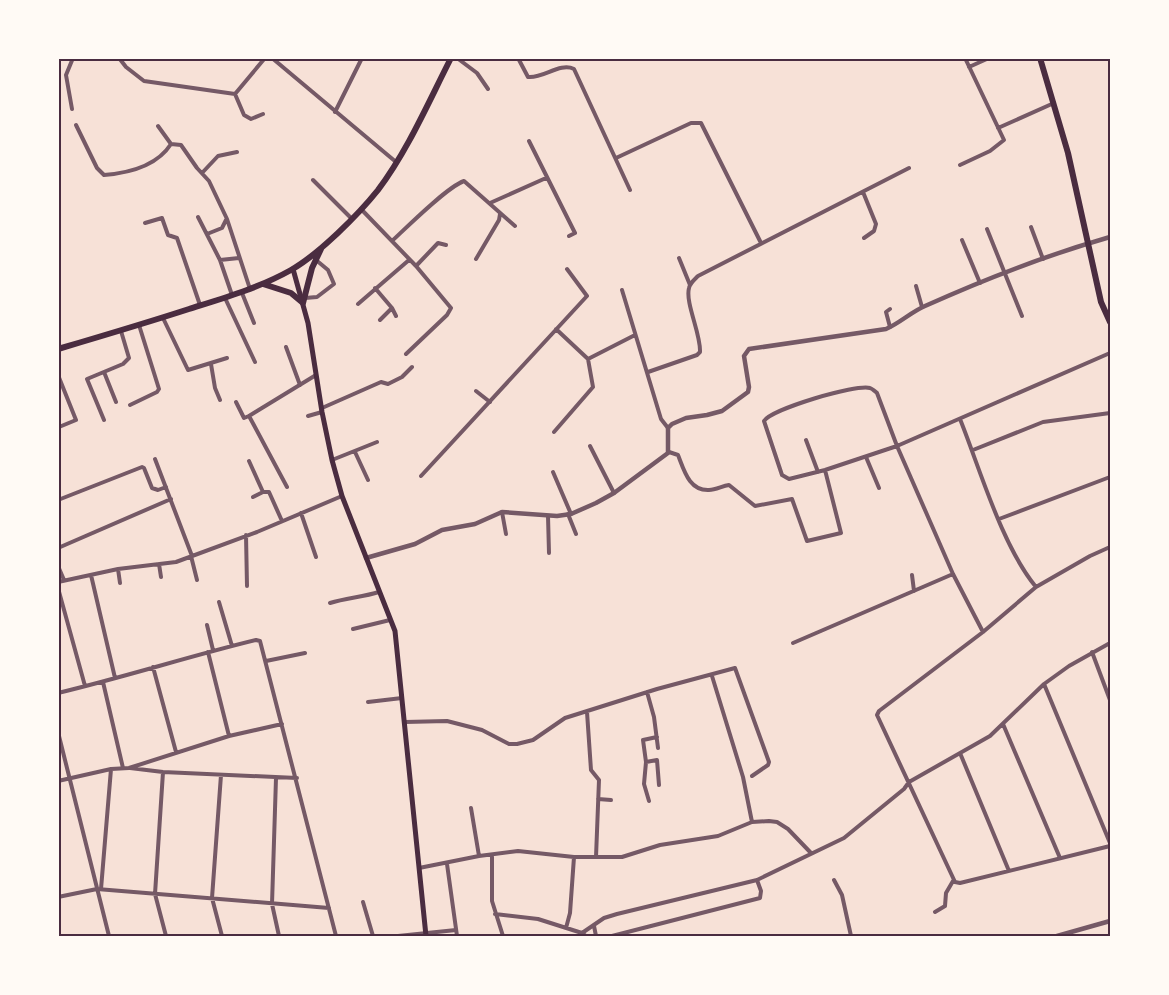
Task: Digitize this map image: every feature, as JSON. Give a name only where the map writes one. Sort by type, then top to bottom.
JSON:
[{"type":"main road","points":[[58,349],[250,290],[293,269],[322,246],[361,209],[377,190],[397,162],[451,58]]},
{"type":"main road","points":[[1040,58],[1068,153],[1101,302],[1110,322]]},
{"type":"main road","points":[[304,301],[322,246]]},
{"type":"main road","points":[[293,269],[304,301],[322,410],[342,496],[396,637],[426,935]]},
{"type":"main road","points":[[264,284],[291,293],[304,301]]},
{"type":"street","points":[[72,109],[66,75],[73,58]]},
{"type":"street","points":[[119,58],[126,67],[144,81],[235,94]]},
{"type":"street","points":[[235,94],[265,58]]},
{"type":"street","points":[[272,58],[397,162]]},
{"type":"street","points":[[335,112],[362,58]]},
{"type":"street","points":[[457,58],[477,73],[488,89]]},
{"type":"street","points":[[518,58],[528,77],[563,67],[574,69],[630,190]]},
{"type":"street","points":[[960,165],[990,151],[1003,140],[965,58]]},
{"type":"street","points":[[969,67],[989,58]]},
{"type":"street","points":[[235,94],[246,117],[251,119],[263,114]]},
{"type":"street","points":[[998,128],[1054,103]]},
{"type":"street","points":[[616,158],[691,123],[702,123],[761,243]]},
{"type":"street","points":[[76,124],[97,168],[104,175],[149,164],[165,154],[171,144]]},
{"type":"street","points":[[158,126],[171,144],[181,145],[208,181],[227,219],[250,290]]},
{"type":"street","points":[[529,141],[575,233],[568,236]]},
{"type":"street","points":[[202,173],[218,156],[237,152]]},
{"type":"street","points":[[648,372],[700,352],[699,336],[688,295],[690,285],[698,276],[909,168]]},
{"type":"street","points":[[490,203],[547,178]]},
{"type":"street","points":[[314,180],[351,218]]},
{"type":"street","points":[[392,241],[459,183],[467,182],[515,226]]},
{"type":"street","points":[[863,192],[876,224],[874,231],[864,238]]},
{"type":"street","points":[[361,209],[450,305],[451,310],[447,315],[406,354]]},
{"type":"street","points":[[476,259],[499,220],[500,214]]},
{"type":"street","points":[[198,217],[220,260],[229,297],[255,362]]},
{"type":"street","points":[[145,223],[162,218],[168,235],[177,238],[200,306]]},
{"type":"street","points":[[207,234],[222,228],[227,219]]},
{"type":"street","points":[[1031,227],[1042,259]]},
{"type":"street","points":[[987,229],[1022,316]]},
{"type":"street","points":[[668,428],[680,420],[722,411],[746,394],[749,387],[744,356],[749,349],[890,327],[922,307],[980,283],[1042,259],[1110,237]]},
{"type":"street","points":[[962,240],[980,283]]},
{"type":"street","points":[[416,267],[438,243],[446,245]]},
{"type":"street","points":[[220,260],[239,258]]},
{"type":"street","points":[[679,258],[690,285]]},
{"type":"street","points":[[304,301],[317,297],[334,284],[328,270],[316,260]]},
{"type":"street","points":[[358,304],[409,260]]},
{"type":"street","points":[[421,476],[587,296],[567,269]]},
{"type":"street","points":[[916,286],[922,307]]},
{"type":"street","points":[[375,288],[396,316]]},
{"type":"street","points":[[622,290],[661,419],[668,428],[669,452]]},
{"type":"street","points":[[242,292],[254,323]]},
{"type":"street","points":[[380,320],[392,308]]},
{"type":"street","points":[[890,309],[886,311],[890,327]]},
{"type":"street","points":[[163,318],[188,370],[227,358]]},
{"type":"street","points":[[130,405],[159,389],[139,325]]},
{"type":"street","points":[[554,432],[593,387],[588,359],[556,329]]},
{"type":"street","points":[[104,420],[87,379],[123,364],[129,358],[121,330]]},
{"type":"street","points":[[588,359],[635,335]]},
{"type":"street","points":[[286,346],[300,386]]},
{"type":"street","points":[[983,632],[953,574],[897,446],[877,393],[870,388],[857,388],[807,401],[770,415],[764,421],[784,478],[789,479],[825,470],[897,446],[1110,353]]},
{"type":"street","points":[[211,364],[215,388],[220,400]]},
{"type":"street","points":[[308,416],[381,382],[388,384],[402,377],[412,367]]},
{"type":"street","points":[[104,372],[116,402]]},
{"type":"street","points":[[58,375],[76,420],[58,429]]},
{"type":"street","points":[[236,402],[244,418],[316,375]]},
{"type":"street","points":[[476,391],[490,402]]},
{"type":"street","points":[[973,450],[1043,422],[1110,413]]},
{"type":"street","points":[[249,416],[287,487]]},
{"type":"street","points":[[960,419],[999,519],[1023,572],[1036,586]]},
{"type":"street","points":[[806,440],[818,472]]},
{"type":"street","points":[[332,460],[377,442]]},
{"type":"street","points":[[590,446],[614,493]]},
{"type":"street","points":[[355,452],[368,480]]},
{"type":"street","points":[[669,452],[678,455],[687,478],[695,487],[708,490],[729,485],[753,506],[792,499],[807,541],[841,533],[825,470]]},
{"type":"street","points":[[366,558],[415,544],[442,530],[475,524],[502,512],[548,516],[570,514],[614,493],[669,452]]},
{"type":"street","points":[[866,457],[879,489]]},
{"type":"street","points":[[155,459],[192,556],[198,580]]},
{"type":"street","points":[[249,461],[263,492]]},
{"type":"street","points":[[58,500],[143,467],[152,488],[158,490],[166,487]]},
{"type":"street","points":[[553,472],[576,534]]},
{"type":"street","points":[[999,519],[1110,477]]},
{"type":"street","points":[[252,497],[263,492],[270,493],[282,521]]},
{"type":"street","points":[[58,582],[118,570],[176,562],[342,496]]},
{"type":"street","points":[[58,548],[171,500]]},
{"type":"street","points":[[502,512],[506,534]]},
{"type":"street","points":[[301,513],[316,557]]},
{"type":"street","points":[[548,516],[549,553]]},
{"type":"street","points":[[246,536],[247,586]]},
{"type":"street","points":[[953,881],[878,719],[878,713],[983,632],[1036,586],[1110,547]]},
{"type":"street","points":[[159,564],[161,576]]},
{"type":"street","points":[[58,566],[64,580]]},
{"type":"street","points":[[118,570],[120,583]]},
{"type":"street","points":[[793,644],[953,574]]},
{"type":"street","points":[[91,575],[115,678]]},
{"type":"street","points":[[912,575],[915,591]]},
{"type":"street","points":[[58,588],[85,686]]},
{"type":"street","points":[[330,603],[351,597],[364,597],[380,591]]},
{"type":"street","points":[[219,602],[232,646]]},
{"type":"street","points":[[353,629],[391,620]]},
{"type":"street","points":[[207,625],[210,651],[229,736]]},
{"type":"street","points":[[58,693],[210,651],[256,640],[262,644],[336,936]]},
{"type":"street","points":[[495,914],[538,919],[584,935],[604,918],[757,880],[844,838],[904,789],[909,782],[990,736],[1044,684],[1092,652],[1110,643]]},
{"type":"street","points":[[1092,652],[1110,700]]},
{"type":"street","points":[[266,661],[305,653]]},
{"type":"street","points":[[153,667],[176,752]]},
{"type":"street","points":[[405,722],[447,721],[482,730],[511,745],[533,740],[563,720],[647,692],[712,676],[734,668],[737,670],[769,762],[752,776]]},
{"type":"street","points":[[712,676],[743,777],[752,822]]},
{"type":"street","points":[[103,682],[123,768]]},
{"type":"street","points":[[953,881],[960,883],[1110,845],[1044,684]]},
{"type":"street","points":[[647,692],[658,747]]},
{"type":"street","points":[[368,702],[403,698]]},
{"type":"street","points":[[587,712],[591,770],[599,780],[596,857]]},
{"type":"street","points":[[129,768],[229,736],[282,724]]},
{"type":"street","points":[[1003,724],[1060,858]]},
{"type":"street","points":[[58,732],[109,936]]},
{"type":"street","points":[[649,801],[644,784],[646,762],[643,740],[657,736]]},
{"type":"street","points":[[960,753],[1010,871]]},
{"type":"street","points":[[646,762],[657,760],[658,785]]},
{"type":"street","points":[[58,782],[123,768],[221,776],[297,778]]},
{"type":"street","points":[[99,889],[111,769]]},
{"type":"street","points":[[163,772],[155,894],[166,936]]},
{"type":"street","points":[[221,776],[212,898],[222,936]]},
{"type":"street","points":[[276,778],[273,904],[279,936]]},
{"type":"street","points":[[598,799],[611,800]]},
{"type":"street","points":[[471,808],[479,856]]},
{"type":"street","points":[[418,869],[479,856],[522,851],[574,857],[622,857],[660,845],[718,836],[752,822],[777,822],[788,829],[811,853]]},
{"type":"street","points":[[492,855],[492,901],[503,936]]},
{"type":"street","points":[[566,928],[570,914],[574,857]]},
{"type":"street","points":[[447,864],[457,936]]},
{"type":"street","points":[[611,936],[760,898],[761,891],[757,880]]},
{"type":"street","points":[[834,880],[842,895],[851,936]]},
{"type":"street","points":[[935,912],[945,906],[946,893],[953,881]]},
{"type":"street","points":[[58,897],[99,889],[329,908]]},
{"type":"street","points":[[363,902],[373,936]]},
{"type":"street","points":[[1057,936],[1110,921]]},
{"type":"street","points":[[594,926],[596,936]]},
{"type":"street","points":[[398,936],[426,935],[456,930]]}]
